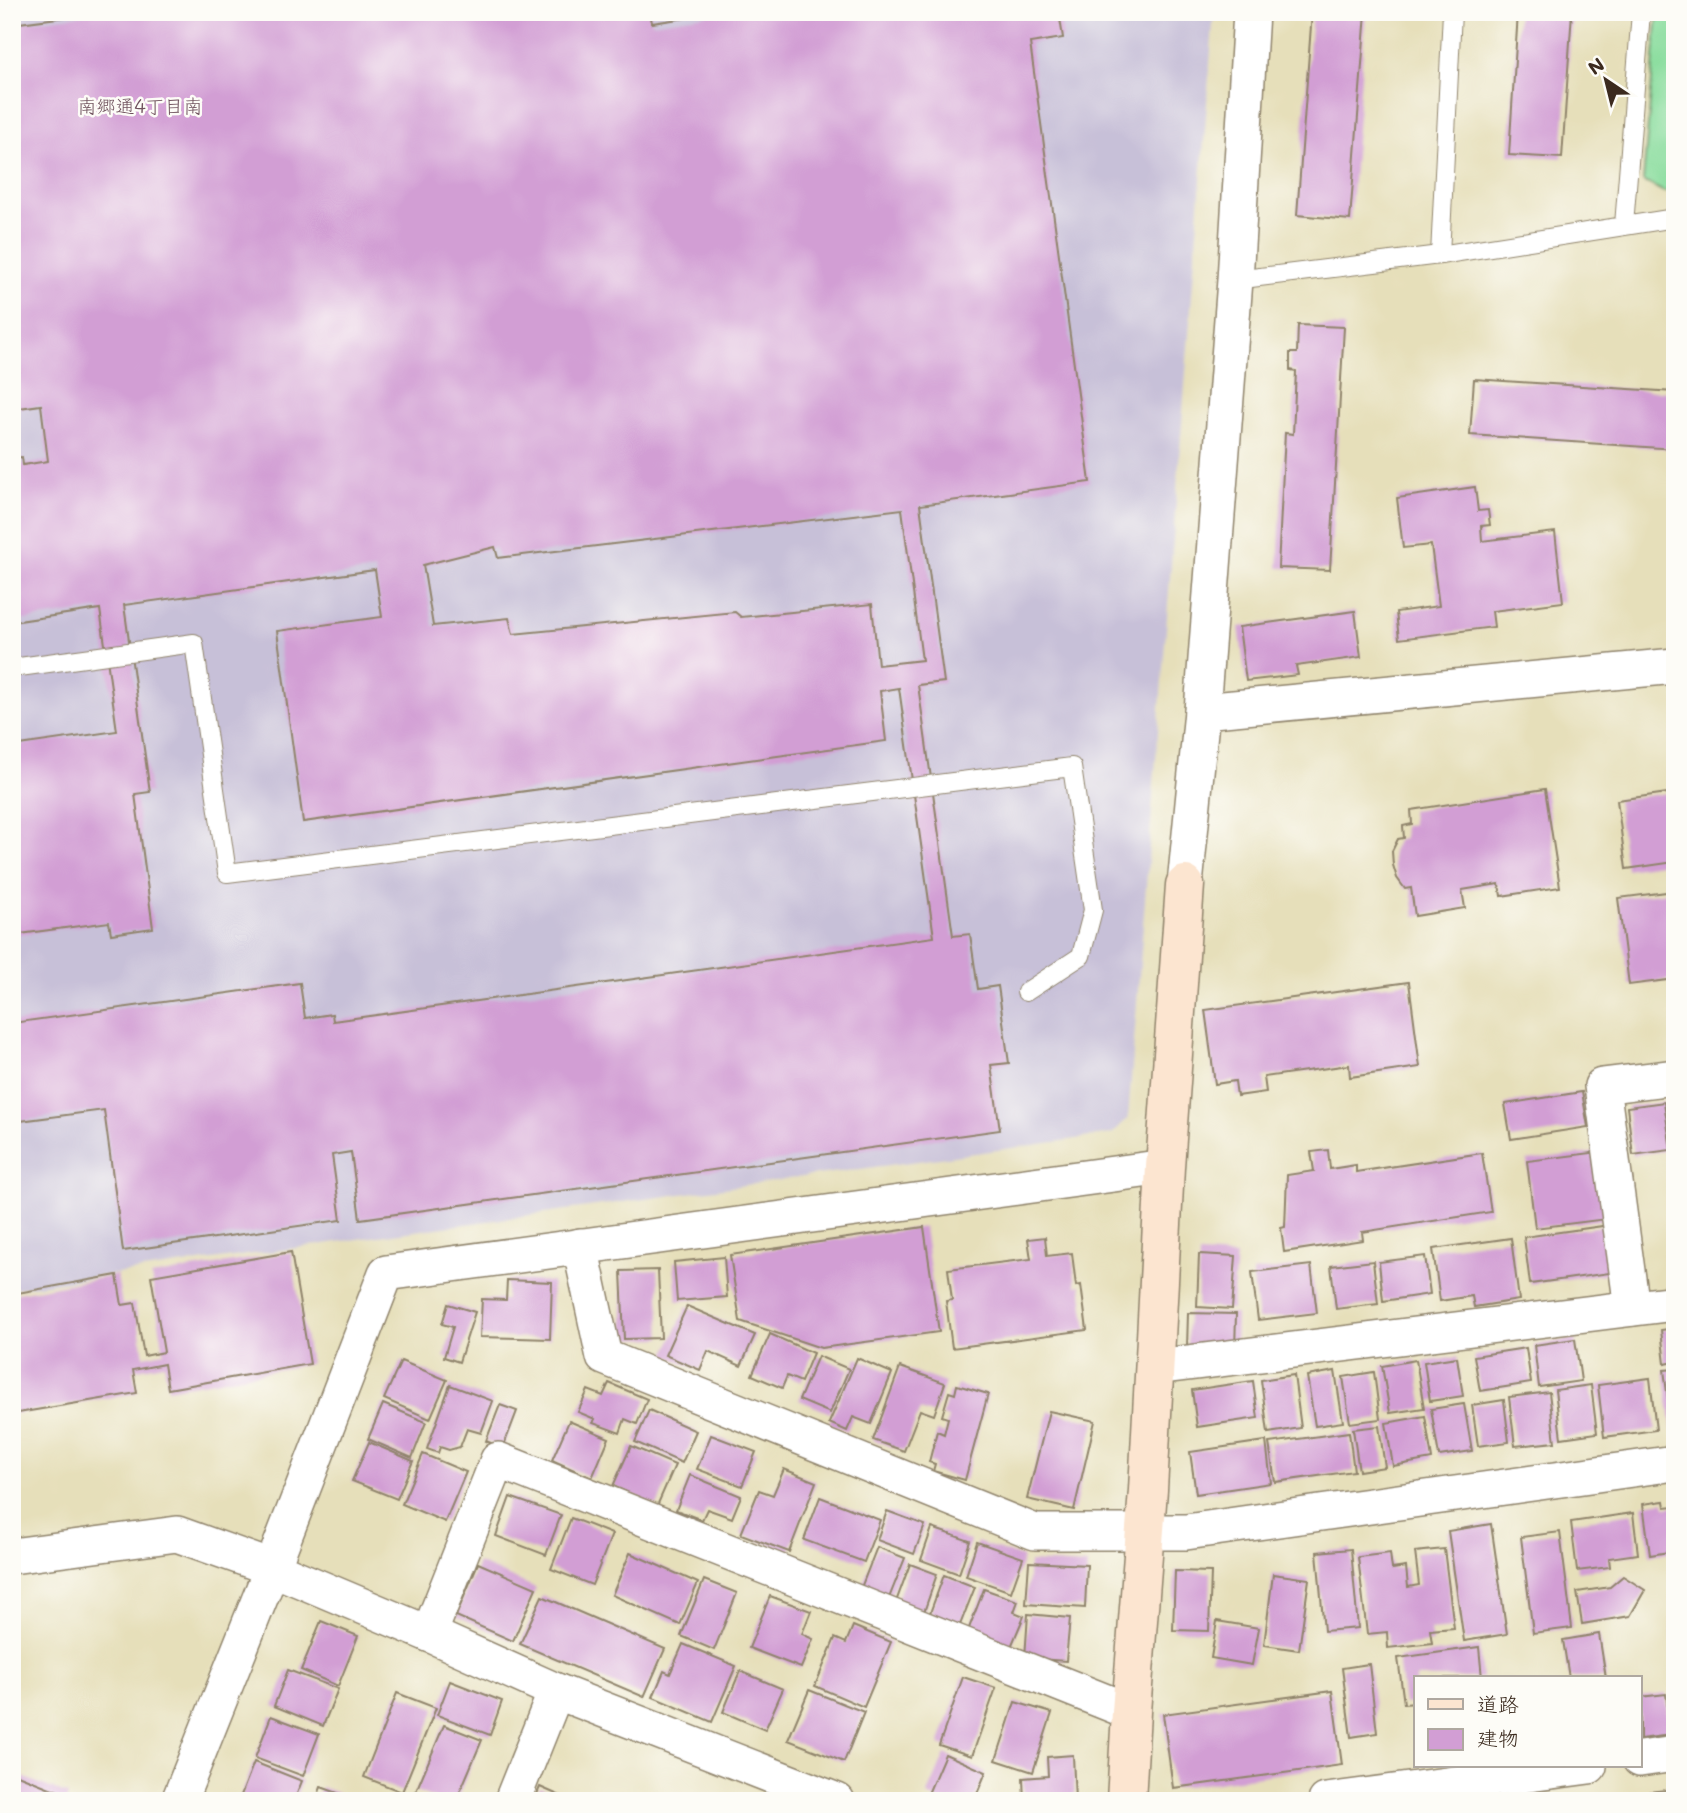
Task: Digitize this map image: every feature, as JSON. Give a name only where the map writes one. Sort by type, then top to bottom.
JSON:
[{"type":"street","points":[[1126,1801],[1155,1367],[1165,1167],[1185,885],[1202,711],[1235,280],[1251,12]]},
{"type":"street","points":[[1202,711],[1675,666]]},
{"type":"street","points":[[1632,1308],[1602,1086],[1675,1077]]},
{"type":"street","points":[[179,1801],[386,1273],[1165,1167]]},
{"type":"street","points":[[580,1246],[604,1357],[1035,1532],[1186,1532],[1675,1463]]},
{"type":"street","points":[[1155,1367],[1675,1303]]},
{"type":"street","points":[[429,1633],[498,1460],[1130,1712]]},
{"type":"street","points":[[12,1556],[177,1534],[272,1568],[429,1633],[556,1691],[827,1799]]},
{"type":"street","points":[[512,1801],[556,1691]]},
{"type":"street","points":[[1642,1759],[1675,1754]]},
{"type":"street","points":[[1326,1801],[1574,1768]]},
{"type":"lane","points":[[1440,255],[1452,12]]},
{"type":"lane","points":[[1624,225],[1641,12]]},
{"type":"lane","points":[[1235,280],[1440,255],[1675,218]]},
{"type":"lane","points":[[12,668],[194,643],[227,873],[1072,767],[1093,910],[1081,956],[1026,992]]},
{"type":"shaded area","points":[[12,12],[1214,12],[1128,1118],[1112,1134],[12,1289]]},
{"type":"green space","points":[[1658,12],[1675,12],[1675,191],[1664,192],[1643,181]]},
{"type":"building","points":[[104,12],[650,12],[652,23],[725,12],[1059,12],[1063,38],[1030,43],[1090,482],[920,505],[944,682],[918,685],[953,936],[970,934],[978,989],[998,986],[1009,1063],[991,1065],[1000,1130],[360,1219],[351,1152],[332,1155],[341,1220],[123,1251],[104,1110],[12,1122],[12,1023],[300,983],[305,1018],[332,1014],[333,1021],[934,937],[899,688],[880,691],[886,741],[303,822],[277,631],[382,617],[375,570],[124,605],[150,792],[135,794],[153,928],[111,934],[109,922],[12,935],[12,746],[117,731],[100,609],[12,622],[12,458],[22,457],[23,465],[48,461],[41,405],[12,409],[12,24]],"holes":[[[902,509],[922,660],[878,665],[872,604],[741,617],[735,612],[513,634],[509,618],[433,626],[423,565],[495,547],[498,558]]]},
{"type":"building","points":[[1312,12],[1366,12],[1350,220],[1297,215]]},
{"type":"building","points":[[1518,12],[1572,12],[1562,158],[1509,155]]},
{"type":"building","points":[[1298,325],[1344,327],[1330,570],[1278,568],[1285,433],[1293,434],[1296,371],[1290,370],[1290,353],[1297,353]]},
{"type":"building","points":[[1474,379],[1675,392],[1675,449],[1470,435]]},
{"type":"building","points":[[1475,487],[1478,511],[1488,510],[1490,525],[1481,526],[1482,541],[1555,532],[1563,602],[1492,611],[1494,627],[1399,639],[1396,612],[1439,606],[1431,545],[1403,548],[1397,498]]},
{"type":"building","points":[[1355,611],[1361,657],[1296,666],[1298,675],[1246,681],[1239,627]]},
{"type":"building","points":[[1545,789],[1560,887],[1501,896],[1499,884],[1462,890],[1465,908],[1415,916],[1411,888],[1405,889],[1397,878],[1392,851],[1398,839],[1404,838],[1403,826],[1412,824],[1411,810]]},
{"type":"building","points":[[1675,792],[1675,862],[1626,869],[1617,800]]},
{"type":"building","points":[[1675,891],[1675,979],[1629,985],[1618,898]]},
{"type":"building","points":[[1409,982],[1420,1067],[1350,1077],[1349,1065],[1264,1077],[1266,1092],[1237,1096],[1235,1081],[1215,1084],[1205,1010]]},
{"type":"building","points":[[1582,1092],[1588,1127],[1511,1139],[1505,1104]]},
{"type":"building","points":[[1664,1102],[1671,1150],[1633,1155],[1627,1107]]},
{"type":"building","points":[[1328,1150],[1330,1169],[1356,1165],[1356,1172],[1482,1153],[1491,1212],[1362,1232],[1363,1240],[1284,1252],[1281,1228],[1285,1227],[1287,1175],[1314,1171],[1311,1152]]},
{"type":"building","points":[[1599,1152],[1607,1219],[1535,1228],[1527,1161]]},
{"type":"building","points":[[1671,1190],[1675,1190],[1675,1208],[1673,1208]]},
{"type":"building","points":[[1610,1225],[1617,1272],[1530,1284],[1524,1237]]},
{"type":"building","points":[[924,1227],[939,1332],[821,1348],[740,1321],[730,1255]]},
{"type":"building","points":[[1045,1237],[1047,1256],[1072,1253],[1076,1286],[1081,1285],[1087,1330],[952,1348],[946,1301],[952,1300],[948,1269],[1031,1259],[1028,1239]]},
{"type":"building","points":[[1511,1238],[1519,1300],[1474,1307],[1472,1296],[1440,1301],[1433,1249]]},
{"type":"building","points":[[291,1252],[310,1364],[168,1389],[164,1364],[133,1370],[137,1393],[12,1414],[12,1294],[117,1275],[122,1305],[135,1303],[144,1356],[164,1352],[151,1276]]},
{"type":"building","points":[[1199,1254],[1236,1256],[1232,1309],[1197,1307]]},
{"type":"building","points":[[1425,1256],[1430,1294],[1383,1301],[1379,1262]]},
{"type":"building","points":[[724,1257],[727,1297],[677,1301],[674,1262]]},
{"type":"building","points":[[1373,1261],[1378,1304],[1336,1309],[1331,1266]]},
{"type":"building","points":[[1311,1265],[1317,1313],[1258,1320],[1252,1272]]},
{"type":"building","points":[[658,1270],[661,1338],[624,1339],[621,1271]]},
{"type":"building","points":[[507,1280],[552,1282],[550,1339],[480,1337],[482,1299],[506,1300]]},
{"type":"building","points":[[448,1304],[475,1312],[459,1362],[444,1357],[453,1327],[442,1324]]},
{"type":"building","points":[[687,1306],[755,1335],[741,1366],[708,1351],[700,1370],[665,1355]]},
{"type":"building","points":[[1188,1313],[1236,1314],[1235,1350],[1187,1348]]},
{"type":"building","points":[[1675,1328],[1675,1362],[1665,1364],[1661,1330]]},
{"type":"building","points":[[770,1334],[813,1353],[801,1382],[787,1376],[782,1388],[752,1375]]},
{"type":"building","points":[[1575,1339],[1581,1381],[1539,1387],[1534,1345]]},
{"type":"building","points":[[1526,1348],[1531,1383],[1480,1391],[1474,1356]]},
{"type":"building","points":[[818,1356],[849,1369],[830,1413],[799,1400]]},
{"type":"building","points":[[1457,1357],[1463,1396],[1430,1401],[1424,1362]]},
{"type":"building","points":[[857,1358],[892,1373],[871,1424],[853,1417],[847,1431],[829,1423]]},
{"type":"building","points":[[1416,1360],[1424,1408],[1390,1413],[1382,1366]]},
{"type":"building","points":[[401,1361],[447,1380],[430,1419],[384,1399]]},
{"type":"building","points":[[900,1367],[945,1383],[934,1415],[920,1410],[904,1451],[873,1440]]},
{"type":"building","points":[[1675,1369],[1675,1429],[1672,1430],[1664,1370]]},
{"type":"building","points":[[1335,1371],[1343,1422],[1315,1426],[1307,1376]]},
{"type":"building","points":[[1374,1372],[1380,1419],[1350,1423],[1343,1377]]},
{"type":"building","points":[[1294,1375],[1301,1428],[1268,1433],[1261,1380]]},
{"type":"building","points":[[1650,1378],[1656,1430],[1604,1437],[1598,1385]]},
{"type":"building","points":[[1253,1381],[1258,1418],[1197,1427],[1192,1390]]},
{"type":"building","points":[[609,1383],[647,1399],[637,1424],[625,1419],[620,1433],[593,1423],[595,1419],[578,1412],[588,1390],[603,1396]]},
{"type":"building","points":[[450,1385],[493,1401],[481,1433],[467,1429],[460,1447],[449,1450],[440,1447],[438,1453],[427,1449]]},
{"type":"building","points":[[957,1385],[988,1394],[965,1480],[933,1471],[935,1464],[929,1462],[937,1431],[944,1434],[948,1418],[942,1416],[949,1392],[955,1394]]},
{"type":"building","points":[[1591,1385],[1597,1433],[1561,1438],[1555,1390]]},
{"type":"building","points":[[1549,1392],[1555,1442],[1515,1446],[1509,1397]]},
{"type":"building","points":[[1504,1400],[1509,1442],[1478,1446],[1472,1405]]},
{"type":"building","points":[[383,1404],[426,1422],[412,1458],[368,1439]]},
{"type":"building","points":[[1464,1404],[1472,1451],[1439,1456],[1431,1409]]},
{"type":"building","points":[[500,1405],[517,1411],[503,1448],[486,1441]]},
{"type":"building","points":[[649,1410],[696,1431],[682,1463],[635,1442]]},
{"type":"building","points":[[1049,1411],[1095,1421],[1074,1510],[1027,1499]]},
{"type":"building","points":[[1425,1416],[1432,1459],[1393,1466],[1386,1423]]},
{"type":"building","points":[[569,1421],[609,1438],[592,1478],[552,1460]]},
{"type":"building","points":[[1379,1426],[1385,1467],[1359,1471],[1353,1429]]},
{"type":"building","points":[[1349,1432],[1354,1471],[1275,1482],[1269,1443]]},
{"type":"building","points":[[711,1435],[756,1452],[742,1486],[697,1469]]},
{"type":"building","points":[[1266,1441],[1271,1483],[1196,1494],[1190,1452]]},
{"type":"building","points":[[369,1442],[413,1461],[397,1499],[352,1481]]},
{"type":"building","points":[[631,1446],[675,1465],[657,1506],[613,1486]]},
{"type":"building","points":[[423,1454],[466,1472],[445,1522],[402,1504]]},
{"type":"building","points":[[784,1469],[816,1482],[789,1552],[741,1534],[759,1490],[773,1495]]},
{"type":"building","points":[[690,1475],[741,1496],[732,1518],[707,1509],[702,1520],[676,1510]]},
{"type":"building","points":[[510,1497],[561,1515],[546,1555],[496,1536]]},
{"type":"building","points":[[820,1497],[880,1520],[864,1562],[804,1540]]},
{"type":"building","points":[[1664,1501],[1665,1507],[1675,1506],[1675,1551],[1650,1555],[1643,1504]]},
{"type":"building","points":[[887,1511],[925,1525],[914,1554],[877,1540]]},
{"type":"building","points":[[1633,1513],[1638,1554],[1609,1558],[1610,1567],[1577,1571],[1571,1522]]},
{"type":"building","points":[[571,1518],[612,1534],[592,1585],[551,1569]]},
{"type":"building","points":[[1491,1524],[1507,1634],[1464,1641],[1448,1531]]},
{"type":"building","points":[[932,1528],[970,1541],[959,1574],[921,1560]]},
{"type":"building","points":[[1560,1532],[1572,1628],[1533,1633],[1521,1537]]},
{"type":"building","points":[[977,1542],[1023,1558],[1011,1592],[966,1576]]},
{"type":"building","points":[[877,1547],[905,1558],[887,1603],[859,1593]]},
{"type":"building","points":[[1351,1549],[1358,1628],[1324,1631],[1317,1552]]},
{"type":"building","points":[[1444,1549],[1454,1628],[1430,1630],[1432,1643],[1388,1648],[1387,1632],[1367,1634],[1358,1557],[1390,1553],[1392,1569],[1406,1567],[1408,1587],[1419,1585],[1415,1552]]},
{"type":"building","points":[[630,1553],[698,1583],[680,1625],[612,1595]]},
{"type":"building","points":[[1029,1562],[1087,1565],[1085,1608],[1026,1604]]},
{"type":"building","points":[[478,1563],[536,1588],[513,1641],[456,1616]]},
{"type":"building","points":[[910,1564],[937,1574],[924,1612],[896,1602]]},
{"type":"building","points":[[1175,1571],[1211,1572],[1209,1631],[1173,1630]]},
{"type":"building","points":[[1273,1574],[1309,1579],[1299,1650],[1264,1645]]},
{"type":"building","points":[[944,1575],[975,1587],[960,1625],[930,1613]]},
{"type":"building","points":[[1623,1576],[1645,1590],[1630,1616],[1582,1624],[1577,1592],[1610,1587]]},
{"type":"building","points":[[704,1580],[737,1593],[714,1650],[681,1636]]},
{"type":"building","points":[[984,1589],[1018,1601],[1014,1612],[1024,1616],[1011,1647],[968,1631]]},
{"type":"building","points":[[542,1596],[665,1649],[644,1697],[520,1644]]},
{"type":"building","points":[[770,1596],[811,1611],[802,1634],[813,1639],[801,1668],[749,1648]]},
{"type":"building","points":[[1028,1614],[1070,1618],[1066,1661],[1025,1658]]},
{"type":"building","points":[[321,1621],[358,1636],[338,1686],[301,1670]]},
{"type":"building","points":[[1217,1621],[1259,1628],[1252,1665],[1211,1658]]},
{"type":"building","points":[[1675,1623],[1675,1641],[1673,1641],[1671,1624]]},
{"type":"building","points":[[853,1626],[891,1642],[864,1707],[815,1686],[835,1638],[846,1643]]},
{"type":"building","points":[[1599,1634],[1606,1676],[1569,1676],[1563,1640]]},
{"type":"building","points":[[683,1644],[736,1666],[712,1722],[653,1697],[664,1671],[670,1674]]},
{"type":"building","points":[[1479,1647],[1482,1676],[1414,1676],[1414,1703],[1404,1704],[1398,1658]]},
{"type":"building","points":[[1369,1664],[1377,1733],[1351,1737],[1342,1668]]},
{"type":"building","points":[[288,1670],[338,1689],[323,1726],[274,1706]]},
{"type":"building","points":[[740,1671],[783,1689],[765,1730],[723,1712]]},
{"type":"building","points":[[963,1677],[996,1688],[972,1756],[939,1745]]},
{"type":"building","points":[[450,1681],[502,1701],[490,1735],[437,1715]]},
{"type":"building","points":[[809,1690],[864,1712],[844,1762],[788,1740]]},
{"type":"building","points":[[1332,1691],[1342,1765],[1173,1788],[1163,1714]]},
{"type":"building","points":[[397,1693],[436,1708],[402,1792],[364,1777]]},
{"type":"building","points":[[1666,1694],[1671,1735],[1642,1739],[1642,1697]]},
{"type":"building","points":[[1015,1702],[1052,1713],[1033,1772],[996,1760]]},
{"type":"building","points":[[271,1716],[319,1734],[303,1776],[255,1758]]},
{"type":"building","points":[[444,1725],[482,1740],[456,1801],[440,1801],[416,1791]]},
{"type":"building","points":[[945,1754],[986,1772],[974,1801],[939,1801],[927,1796]]},
{"type":"building","points":[[1073,1755],[1075,1801],[1024,1801],[1023,1778],[1048,1776],[1047,1757]]},
{"type":"building","points":[[254,1762],[302,1781],[294,1801],[247,1801],[240,1798]]},
{"type":"building","points":[[15,1774],[68,1795],[66,1801],[12,1801],[12,1781]]},
{"type":"building","points":[[321,1787],[357,1800],[357,1801],[316,1801]]},
{"type":"building","points":[[540,1787],[572,1801],[534,1801]]},
{"type":"building","points":[[1675,1789],[1675,1801],[1631,1801],[1630,1794]]},
{"type":"district","name":"南郷通4丁目南","points":[[140,105]]}]
